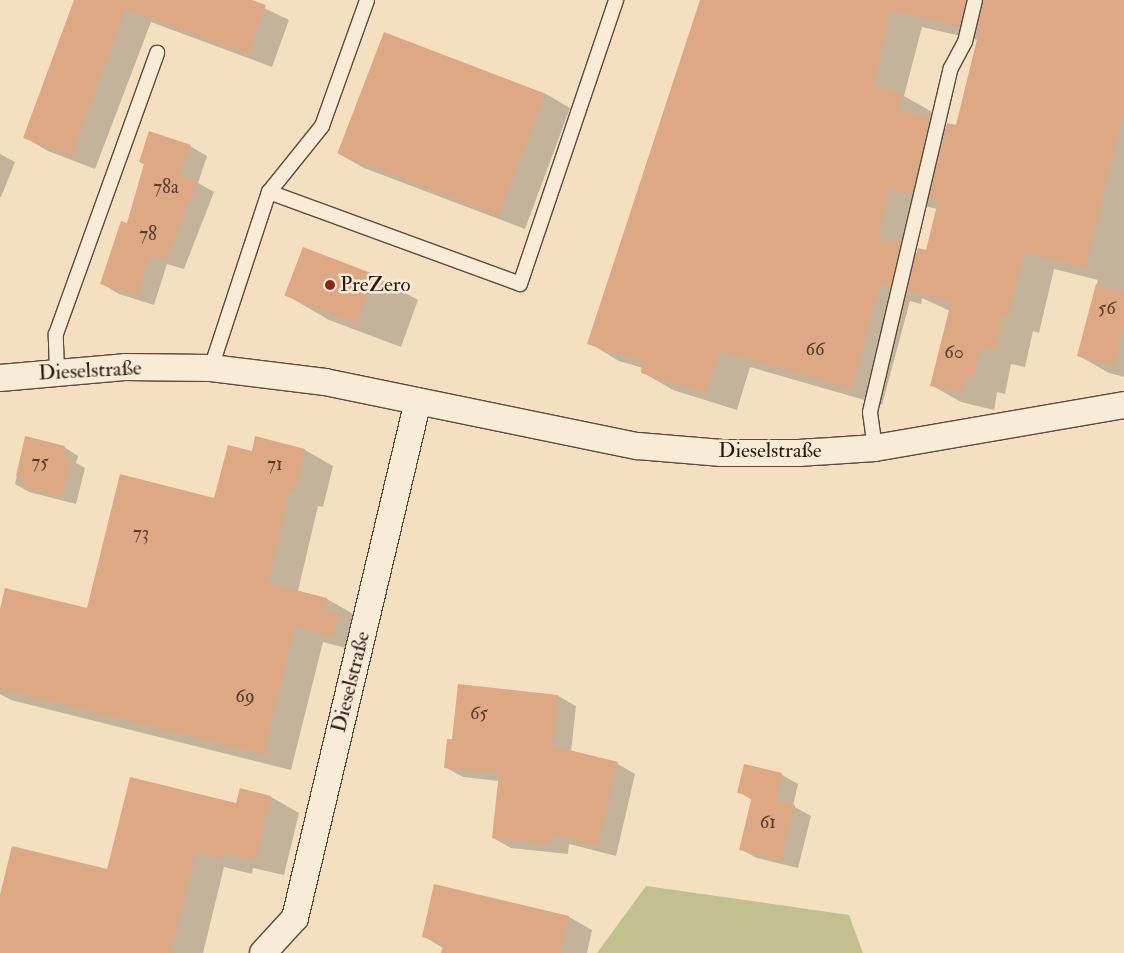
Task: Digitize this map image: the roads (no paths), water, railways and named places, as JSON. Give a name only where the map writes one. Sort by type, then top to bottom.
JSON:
[{"type":"street","name":"Dieselstraße","points":[[0,378],[125,367],[211,368],[325,382],[638,446],[722,452],[799,454],[875,448],[1124,405]]},
{"type":"street","name":"Dieselstraße","points":[[263,953],[295,918],[418,401]]},
{"type":"lane","points":[[211,368],[269,192],[322,126],[367,0]]},
{"type":"lane","points":[[269,192],[520,284],[616,0]]},
{"type":"lane","points":[[875,448],[870,412],[951,68],[965,42],[975,0]]},
{"type":"lane","points":[[57,372],[56,334],[157,53]]},
{"type":"place","name":"PreZero","points":[[330,285]]}]
